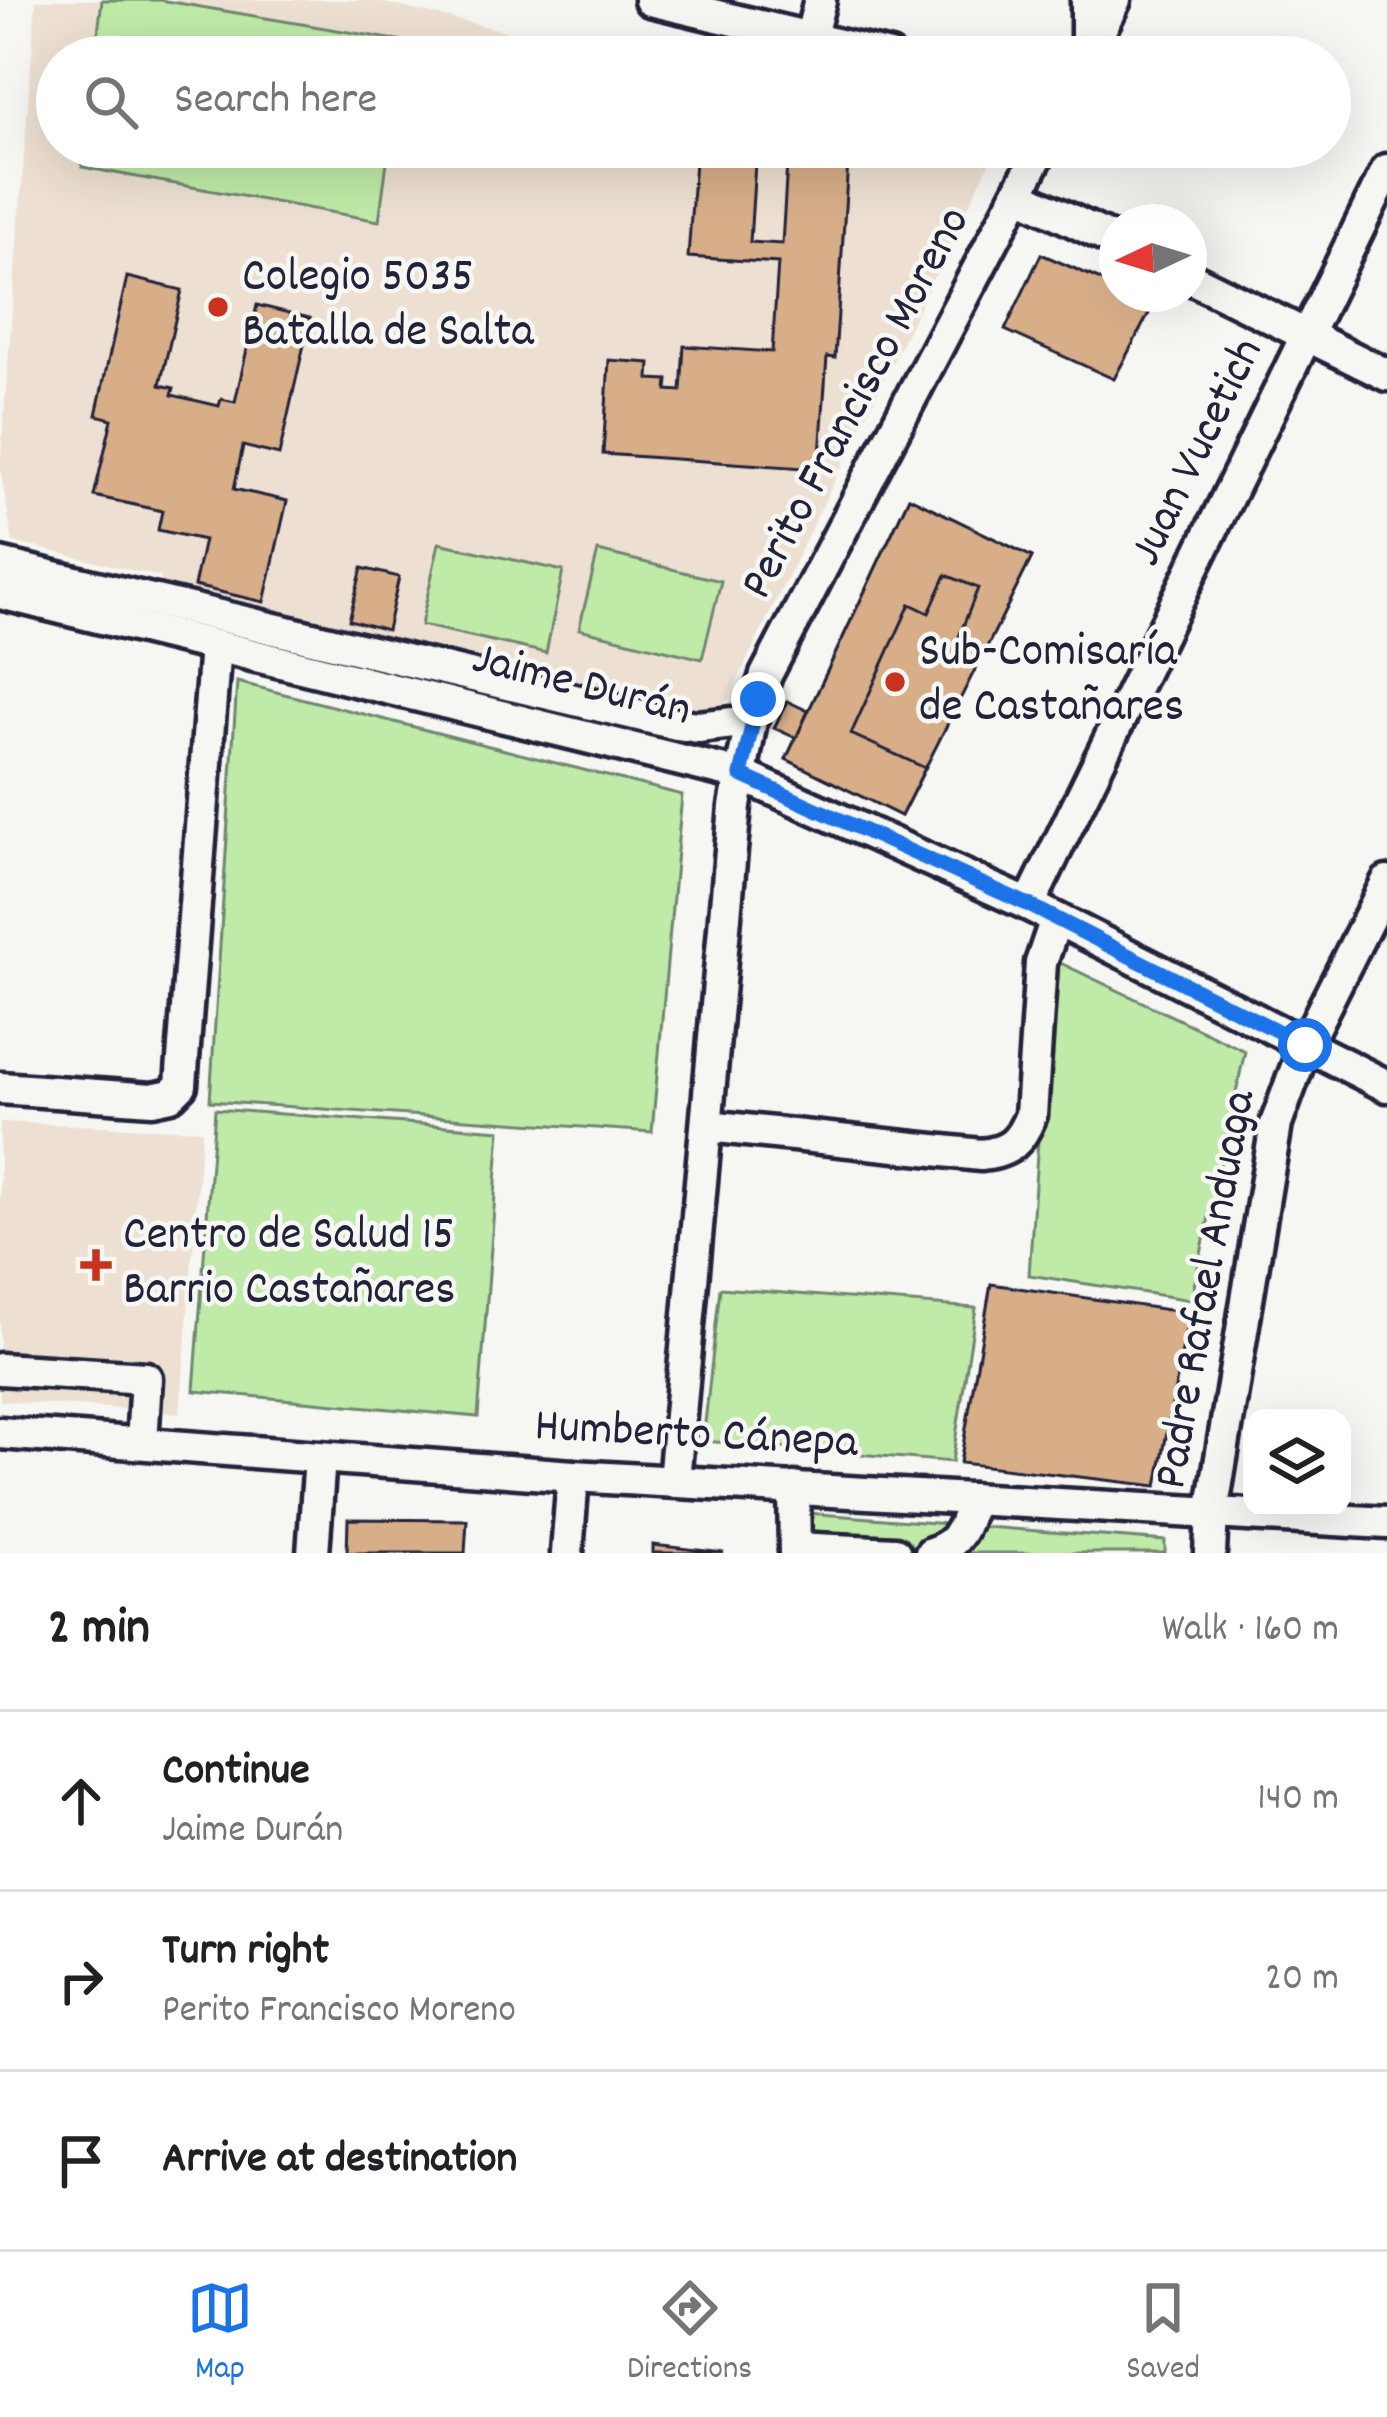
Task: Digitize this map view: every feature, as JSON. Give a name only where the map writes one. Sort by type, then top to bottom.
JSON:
[{"type":"street","points":[[650,0],[811,36],[820,0]]},
{"type":"street","points":[[1087,36],[1088,0]]},
{"type":"street","points":[[1097,36],[1115,0]]},
{"type":"street","name":"Perito Francisco Moreno","points":[[674,1481],[741,775],[751,721],[766,675],[1032,168]]},
{"type":"street","name":"Juan Vucetich","points":[[708,1126],[981,1155],[1012,1147],[1022,1137],[1031,1115],[1042,912],[1387,170]]},
{"type":"street","points":[[1019,195],[1099,233]]},
{"type":"street","points":[[1207,286],[1387,374]]},
{"type":"street","name":"Jaime Durán","points":[[0,564],[676,724],[698,727],[751,721]]},
{"type":"street","name":"Jaime Durán","points":[[0,593],[741,775],[1042,912],[1387,1086]]},
{"type":"street","points":[[0,1088],[152,1099],[171,1095],[181,1085],[215,646]]},
{"type":"street","name":"Padre Rafael Anduaga","points":[[1210,1553],[1212,1514],[1276,1124],[1305,1045],[1387,882]]},
{"type":"street","points":[[0,1369],[146,1378],[142,1443]]},
{"type":"street","name":"Humberto Cánepa","points":[[0,1433],[573,1476],[1387,1523]]},
{"type":"street","points":[[313,1553],[320,1458]]},
{"type":"street","points":[[567,1553],[573,1476]]},
{"type":"street","points":[[794,1488],[795,1550],[895,1553]]},
{"type":"street","points":[[931,1553],[965,1529],[972,1499]]},
{"type":"shaded area","name":"Colegio 5035 Batalla de Salta","points":[[36,0],[372,0],[526,36],[36,36],[36,168],[987,168],[727,701],[702,714],[161,590],[161,577],[13,542],[0,468]]},
{"type":"shaded area","name":"Centro de Salud 15 Barrio Castañares","points":[[0,1122],[202,1130],[180,1413],[0,1401]]},
{"type":"green space","points":[[102,0],[160,0],[372,36],[98,36]]},
{"type":"green space","points":[[88,168],[386,168],[379,221]]},
{"type":"green space","points":[[439,543],[563,571],[546,653],[421,625]]},
{"type":"green space","points":[[598,551],[721,581],[702,659],[579,629]]},
{"type":"green space","points":[[237,682],[682,795],[652,1132],[210,1101]]},
{"type":"green space","points":[[1050,958],[1245,1051],[1191,1300],[1029,1275]]},
{"type":"green space","points":[[215,1109],[500,1130],[478,1417],[194,1391]]},
{"type":"green space","points":[[720,1288],[976,1308],[952,1462],[703,1441]]},
{"type":"green space","points":[[807,1513],[1165,1541],[1165,1553],[805,1553]]},
{"type":"building","points":[[694,168],[755,168],[750,242],[782,244],[787,168],[848,168],[835,358],[827,357],[819,469],[603,454],[609,360],[650,363],[649,379],[668,380],[667,390],[681,391],[684,346],[772,352],[778,263],[688,257]]},
{"type":"building","points":[[1041,254],[1099,279],[1099,312],[1150,312],[1114,379],[1005,330]]},
{"type":"building","points":[[127,277],[182,290],[160,385],[174,388],[172,395],[219,406],[221,399],[235,402],[257,305],[310,318],[279,455],[243,446],[234,489],[287,501],[264,602],[194,586],[204,540],[158,530],[162,511],[94,496],[112,419],[96,415]]},
{"type":"building","name":"Sub-Comisaría de Castañares","points":[[909,497],[1032,557],[901,816],[786,759]]},
{"type":"building","name":"Sub-Comisaría de Castañares","points":[[909,497],[1032,557],[984,653],[958,639],[978,588],[946,575],[929,613],[910,604],[851,734],[925,768],[901,816],[786,759]]},
{"type":"building","points":[[362,568],[399,577],[387,630],[349,620]]},
{"type":"building","points":[[787,701],[808,711],[796,738],[774,728]]},
{"type":"building","points":[[991,1284],[1189,1313],[1157,1486],[960,1463]]},
{"type":"building","points":[[348,1519],[467,1520],[465,1553],[347,1553]]},
{"type":"building","points":[[653,1545],[724,1553],[653,1553]]},
{"type":"place","name":"Colegio 5035 Batalla de Salta","points":[[218,307]]},
{"type":"place","name":"Sub-Comisaría de Castañares","points":[[895,682]]},
{"type":"place","name":"Centro de Salud 15 Barrio Castañares","points":[[96,1265]]},
{"type":"route","points":[[758,699],[741,775],[1029,905],[1305,1045]]}]
